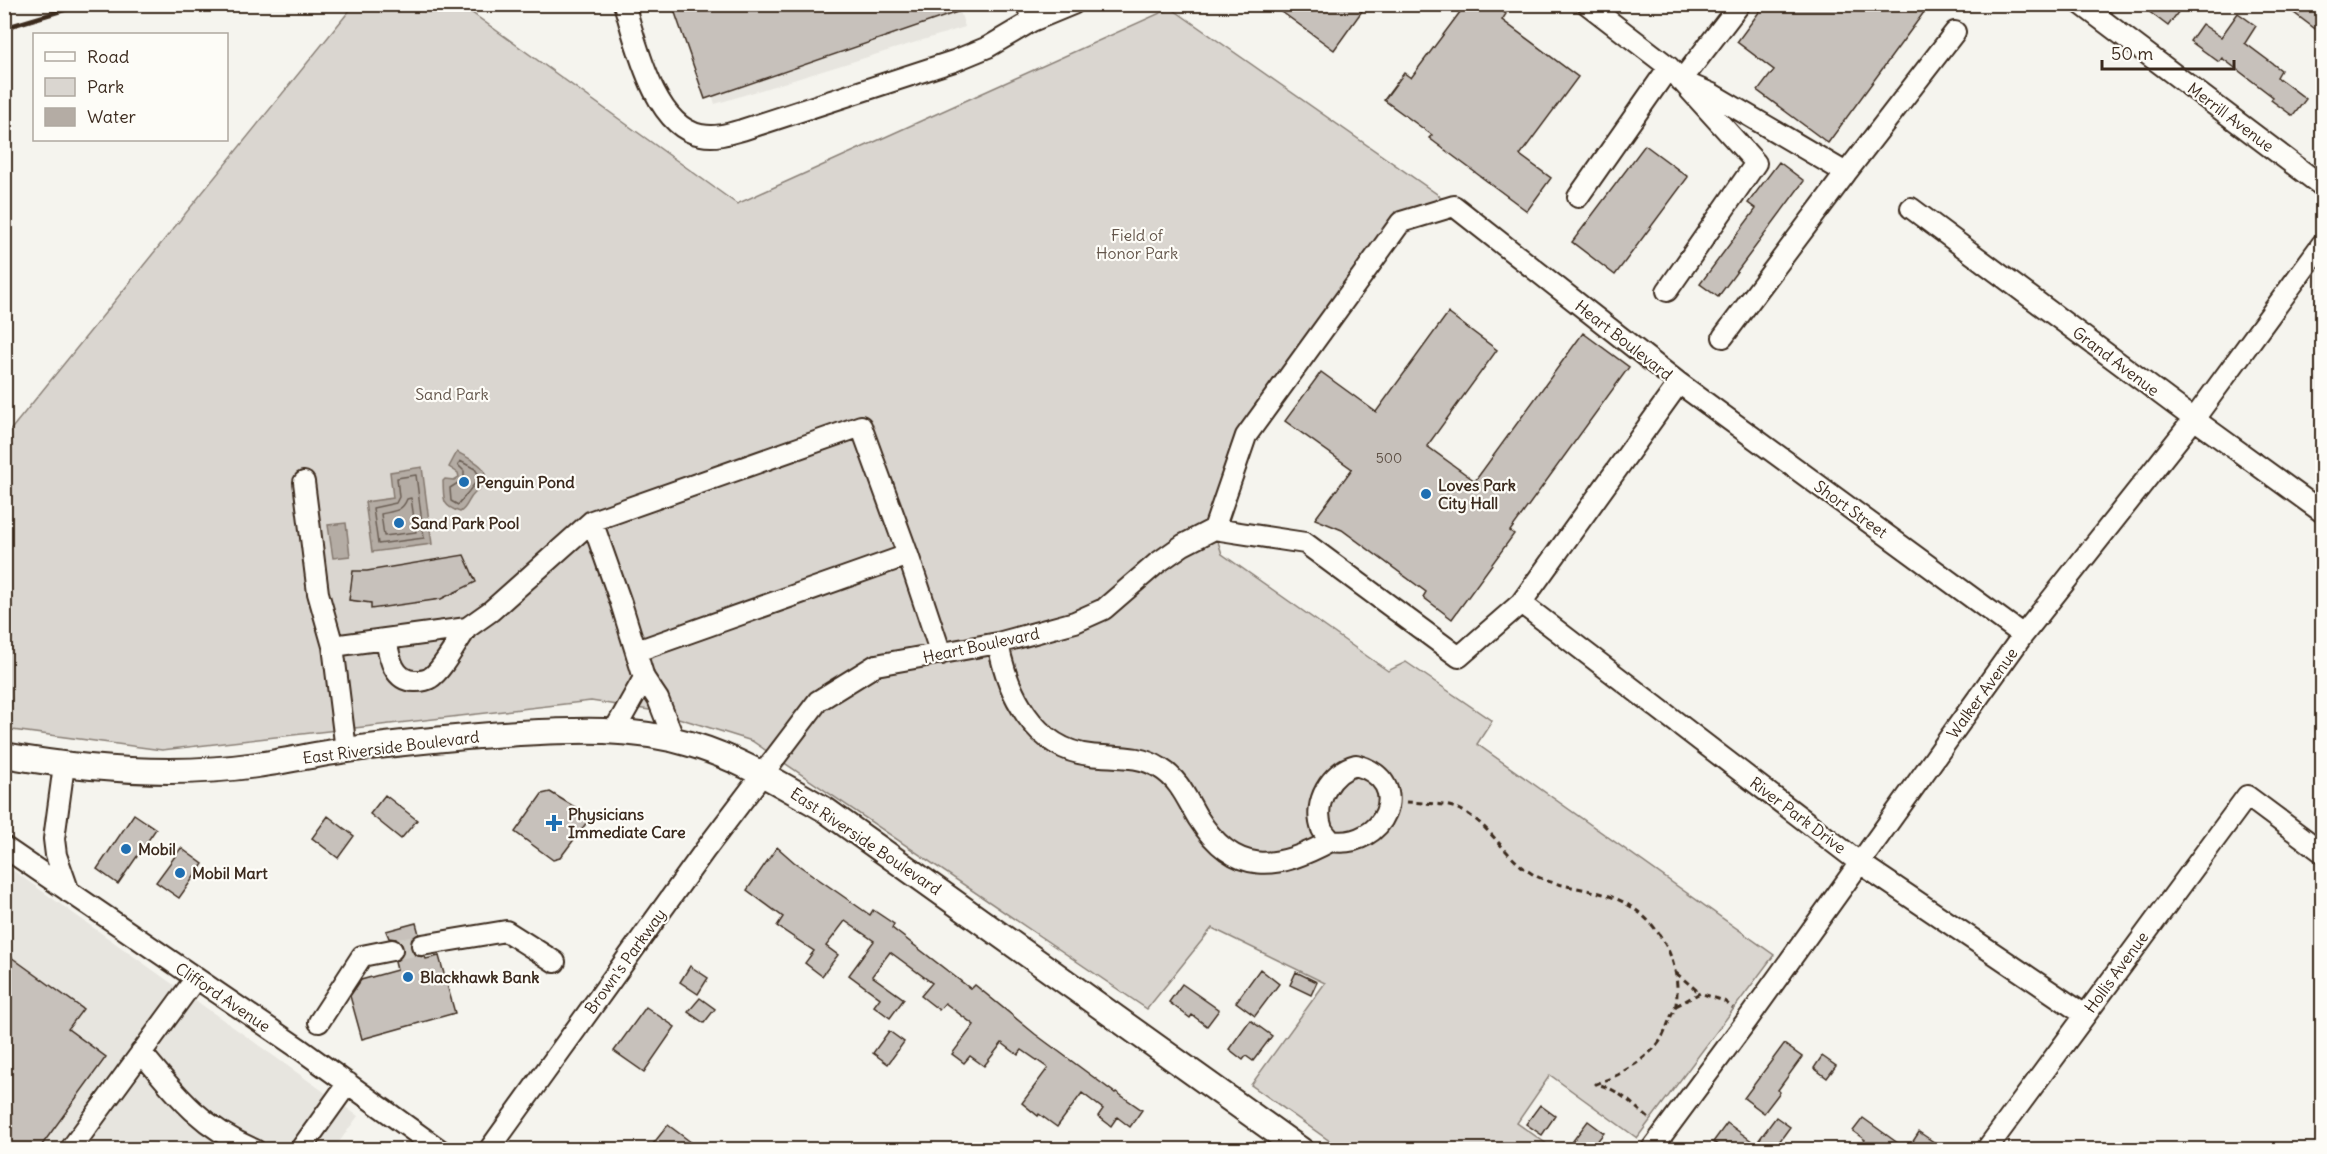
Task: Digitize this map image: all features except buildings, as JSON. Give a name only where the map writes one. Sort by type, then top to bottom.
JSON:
[{"type":"main road","name":"East Riverside Boulevard","points":[[4,754],[64,765],[142,771],[256,765],[346,750],[582,729],[614,731],[674,740],[723,755],[763,773],[824,809],[1301,1149]]},
{"type":"street","points":[[624,4],[644,68],[661,105],[680,126],[699,135],[718,136],[954,61],[988,47],[1029,13],[1065,6]]},
{"type":"street","points":[[1587,4],[1675,74],[1756,163],[1667,291]]},
{"type":"street","points":[[1578,197],[1675,74],[1740,4]]},
{"type":"street","name":"Merrill Avenue","points":[[2081,4],[2322,186]]},
{"type":"street","points":[[1722,337],[1956,32]]},
{"type":"street","points":[[1675,74],[1846,173]]},
{"type":"street","name":"Heart Boulevard","points":[[763,773],[818,701],[876,666],[998,644],[1075,622],[1104,609],[1156,564],[1183,545],[1214,529],[1305,543],[1459,657],[1521,603],[1679,383],[1454,206],[1401,222],[1246,436],[1214,529]]},
{"type":"street","name":"Grand Avenue","points":[[1911,208],[2322,512]]},
{"type":"street","name":"Walker Avenue","points":[[1651,1149],[1748,1019],[2023,635],[2194,419],[2322,244]]},
{"type":"street","name":"Short Street","points":[[1679,383],[2023,635]]},
{"type":"street","points":[[386,639],[390,659],[400,676],[409,681],[430,679],[467,628],[491,611],[592,521],[861,426],[941,654]]},
{"type":"street","points":[[304,482],[318,593],[333,646],[346,750]]},
{"type":"street","points":[[592,521],[637,651],[644,678],[658,699],[674,740]]},
{"type":"street","points":[[637,651],[908,555]]},
{"type":"street","name":"River Park Drive","points":[[1521,603],[1860,863],[2085,1015]]},
{"type":"street","points":[[333,646],[467,628]]},
{"type":"street","points":[[998,644],[1002,667],[1013,693],[1025,714],[1042,733],[1055,744],[1072,752],[1143,760],[1160,768],[1176,780],[1210,837],[1241,858],[1263,864],[1282,862],[1304,855],[1331,841],[1344,843],[1365,835],[1382,821],[1389,800],[1386,784],[1378,774],[1356,765],[1345,768],[1335,775],[1327,787],[1320,816],[1322,830],[1331,841]]},
{"type":"street","points":[[614,731],[644,678]]},
{"type":"street","points":[[64,765],[54,839],[56,855],[69,892]]},
{"type":"street","name":"Brown's Parkway","points":[[489,1149],[763,773]]},
{"type":"street","name":"Hollis Avenue","points":[[1986,1149],[2247,796],[2322,852]]},
{"type":"street","name":"Clifford Avenue","points":[[4,847],[348,1083],[440,1149]]},
{"type":"street","points":[[422,945],[506,931],[555,962]]},
{"type":"street","points":[[319,1022],[362,956],[392,950]]},
{"type":"street","points":[[70,1149],[196,978]]},
{"type":"street","points":[[141,1052],[193,1112],[219,1131],[255,1149]]},
{"type":"street","points":[[300,1149],[348,1083]]},
{"type":"path","points":[[1389,800],[1454,807],[1478,823],[1530,873],[1542,879],[1614,896],[1647,918],[1663,941],[1676,972],[1676,1006],[1659,1044],[1630,1067],[1596,1084],[1610,1087],[1622,1094],[1665,1131]]},
{"type":"path","points":[[1676,972],[1700,993],[1724,1001],[1748,1019]]},
{"type":"path","points":[[1676,1006],[1700,993]]},
{"type":"shaded area","points":[[685,5],[958,5],[965,27],[715,104]]},
{"type":"shaded area","points":[[4,864],[358,1116],[334,1149],[5,1149]]},
{"type":"green space","points":[[354,5],[461,5],[737,204],[1171,8],[1454,206],[1400,222],[1246,436],[1214,529],[1222,554],[1388,671],[1406,662],[1492,721],[1477,744],[1774,955],[1637,1138],[1550,1075],[1517,1123],[1554,1149],[1341,1149],[1251,1085],[1325,983],[1212,928],[1147,1009],[752,741],[656,711],[591,701],[162,750],[5,729],[4,438]]},
{"type":"water","name":"Penguin Pond","points":[[457,452],[478,464],[483,468],[485,474],[481,486],[460,512],[449,507],[443,493],[445,479],[454,480],[459,477],[458,473],[449,467]]},
{"type":"water","name":"Sand Park Pool","points":[[422,467],[432,544],[372,552],[365,502],[393,498],[390,472]]},
{"type":"water","points":[[346,523],[350,556],[333,558],[328,525]]},
{"type":"tunnel","points":[[392,950],[422,945]]},
{"type":"railway","points":[[4,28],[84,4]]},
{"type":"place","name":"Penguin Pond","points":[[464,482]]},
{"type":"place","name":"Loves Park City Hall","points":[[1426,494]]},
{"type":"place","name":"Sand Park Pool","points":[[399,523]]},
{"type":"place","name":"Physicians Immediate Care","points":[[554,823]]},
{"type":"place","name":"Mobil","points":[[126,849]]},
{"type":"place","name":"Mobil Mart","points":[[180,873]]},
{"type":"place","name":"Blackhawk Bank","points":[[408,977]]},
{"type":"park label","name":"Field of Honor Park","points":[[1137,244]]},
{"type":"park label","name":"Sand Park","points":[[452,394]]}]
